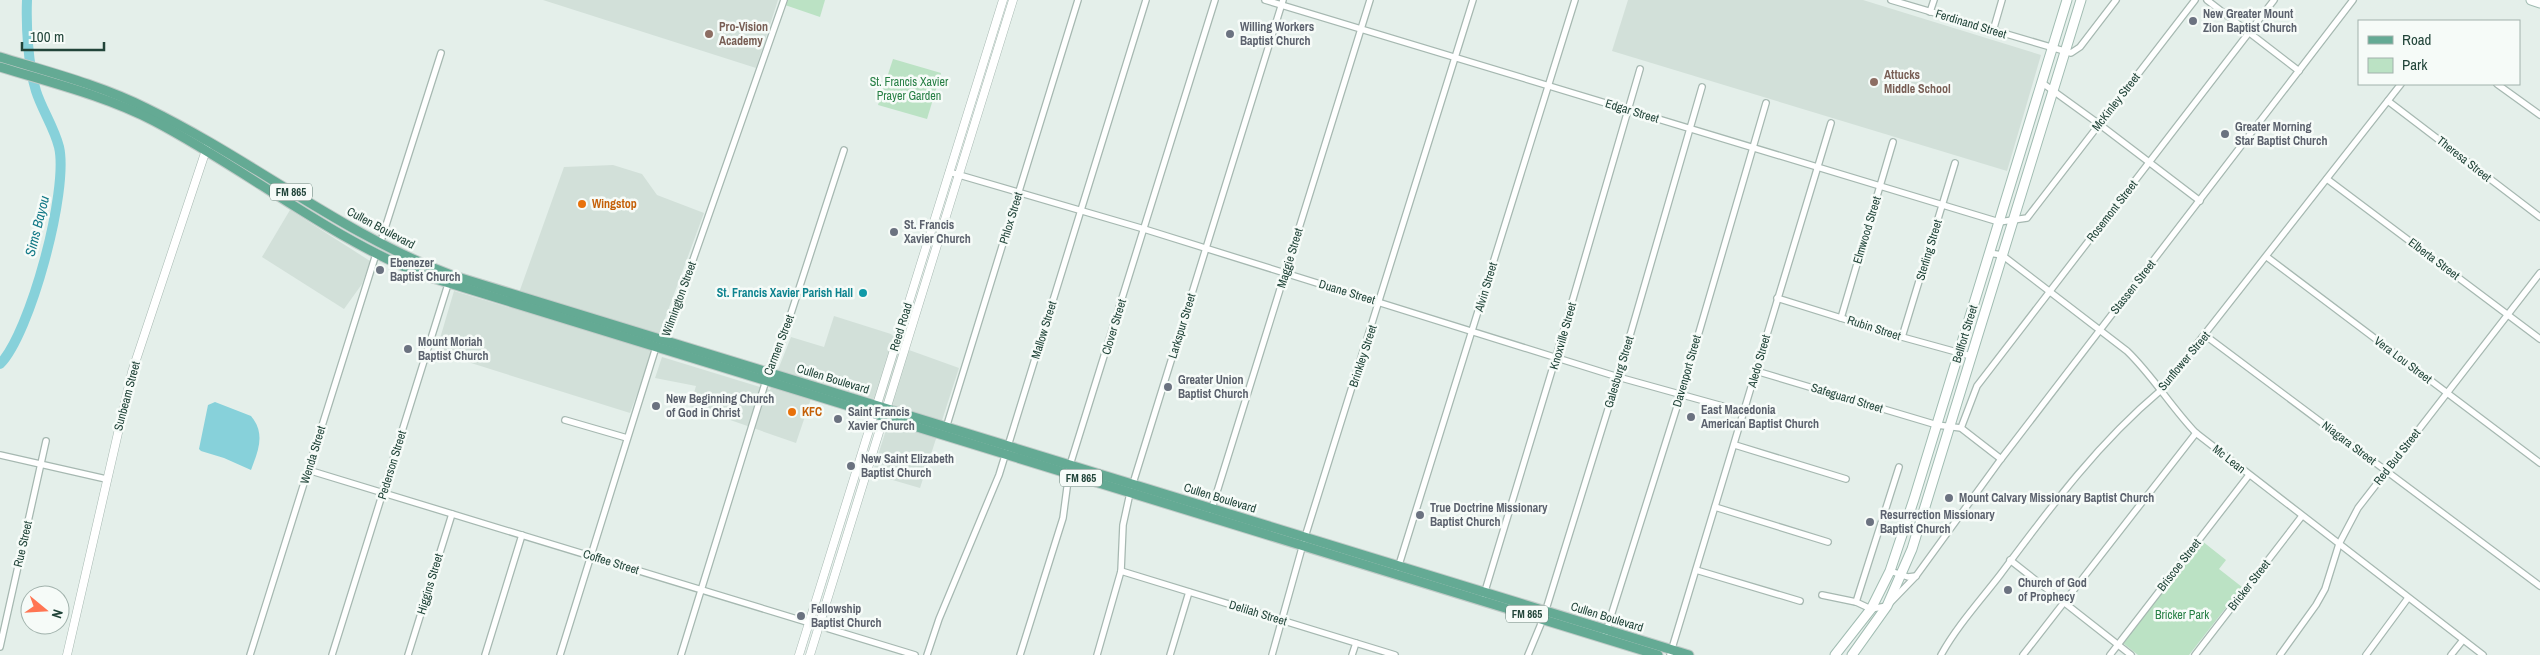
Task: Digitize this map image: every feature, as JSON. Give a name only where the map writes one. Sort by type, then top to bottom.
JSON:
[{"type":"main road","name":"Bellfort Street","points":[[1835,655],[1871,608],[1890,571],[1937,426],[2067,0]]},
{"type":"main road","name":"Bellfort Street","points":[[1852,655],[1886,606],[1901,575],[1950,427],[1970,356],[2014,220],[2031,159],[2081,0]]},
{"type":"main road","points":[[2531,0],[2540,3]]},
{"type":"main road","name":"Cullen Boulevard","points":[[0,57],[73,79],[87,89],[146,107],[258,178],[336,219],[380,245],[450,279],[514,294],[656,348],[766,381],[880,411]]},
{"type":"main road","name":"Cullen Boulevard","points":[[0,67],[76,90],[87,89]]},
{"type":"main road","points":[[2019,156],[2031,159]]},
{"type":"main road","name":"Cullen Boulevard","points":[[258,178],[304,211],[376,254],[517,304],[666,340],[945,431],[1008,445],[1069,470]]},
{"type":"main road","points":[[304,211],[308,208],[328,219],[336,219]]},
{"type":"main road","points":[[514,294],[517,304]]},
{"type":"main road","name":"Cullen Boulevard","points":[[945,431],[1005,455],[1069,470],[1605,634],[1688,655]]},
{"type":"main road","points":[[1914,499],[1926,502]]},
{"type":"main road","name":"Cullen Boulevard","points":[[1605,634],[1658,655]]},
{"type":"street","name":"Wilmington Street","points":[[560,655],[656,348],[666,340],[784,0]]},
{"type":"street","name":"Reed Road","points":[[810,655],[857,501],[903,321],[1003,0]]},
{"type":"street","name":"Reed Road","points":[[800,655],[848,498],[912,324],[1013,0]]},
{"type":"street","name":"Phlox Street","points":[[945,431],[1078,0]]},
{"type":"street","name":"Mallow Street","points":[[927,655],[940,619],[982,520],[1005,455],[1146,0]]},
{"type":"street","name":"Clover Street","points":[[1020,655],[1063,518],[1069,470],[1215,0]]},
{"type":"street","name":"Edgar Street","points":[[1265,0],[1283,3],[1998,222]]},
{"type":"street","name":"Maggie Street","points":[[1211,512],[1370,0]]},
{"type":"street","name":"Brinkley Street","points":[[1272,655],[1304,541],[1473,0]]},
{"type":"street","name":"Alvin Street","points":[[1398,570],[1575,0]]},
{"type":"street","name":"Ferdinand Street","points":[[1891,0],[2065,52]]},
{"type":"street","points":[[1930,12],[1934,0]]},
{"type":"street","points":[[1993,31],[2002,0]]},
{"type":"street","points":[[2065,52],[2077,50],[2116,0]]},
{"type":"street","name":"McKinley Street","points":[[2014,220],[2027,218],[2195,0]]},
{"type":"street","points":[[2206,0],[2299,71]]},
{"type":"street","name":"Rosemont Street","points":[[1961,428],[1977,386],[2274,0]]},
{"type":"street","name":"Stassen Street","points":[[1886,606],[1916,576],[2001,459],[2354,0]]},
{"type":"street","name":"Larkspur Street","points":[[1097,655],[1121,570],[1123,524],[1132,489],[1283,3]]},
{"type":"street","points":[[989,44],[998,47]]},
{"type":"street","points":[[380,245],[442,54]]},
{"type":"street","name":"Knoxville Street","points":[[1483,596],[1556,358],[1640,69]]},
{"type":"street","points":[[2041,82],[2200,201]]},
{"type":"street","name":"Sunflower Street","points":[[1941,655],[2010,560],[2094,454],[2117,428],[2160,390],[2206,336],[2400,85]]},
{"type":"street","points":[[2498,85],[2540,115]]},
{"type":"street","name":"Galesburg Street","points":[[1528,655],[1544,615],[1618,377],[1702,87]]},
{"type":"street","name":"Theresa Street","points":[[2388,101],[2540,216]]},
{"type":"street","points":[[971,102],[980,105]]},
{"type":"street","name":"Davenport Street","points":[[1605,634],[1680,394],[1766,103]]},
{"type":"street","name":"Aledo Street","points":[[1671,652],[1830,124]]},
{"type":"street","name":"Elmwood Street","points":[[1841,318],[1893,142]]},
{"type":"street","name":"Sunbeam Street","points":[[67,655],[132,372],[207,147]]},
{"type":"street","name":"Carmen Street","points":[[681,655],[768,372],[783,338],[844,150]]},
{"type":"street","name":"Sterling Street","points":[[1902,338],[1955,164]]},
{"type":"street","name":"Duane Street","points":[[949,172],[959,173],[1144,229],[1618,377],[1744,412]]},
{"type":"street","name":"Elberta Street","points":[[2327,179],[2540,339]]},
{"type":"street","points":[[1998,222],[2014,220]]},
{"type":"street","points":[[926,246],[936,248]]},
{"type":"street","name":"Mc Lean","points":[[1989,253],[2002,255],[2100,330],[2145,368],[2176,413],[2196,433],[2483,655]]},
{"type":"street","name":"Wenda Street","points":[[250,655],[376,254]]},
{"type":"street","name":"Vera Lou Street","points":[[2267,258],[2540,463]]},
{"type":"street","name":"Red Bud Street","points":[[2280,655],[2316,605],[2325,589],[2339,544],[2358,508],[2540,274]]},
{"type":"street","name":"Pederson Street","points":[[332,655],[450,279]]},
{"type":"street","name":"Rubin Street","points":[[1777,298],[1902,338],[1970,356]]},
{"type":"street","points":[[903,321],[912,324]]},
{"type":"street","name":"Niagara Street","points":[[2206,336],[2540,586]]},
{"type":"street","name":"Safeguard Street","points":[[1756,371],[1937,426],[1961,428]]},
{"type":"street","points":[[565,420],[627,438]]},
{"type":"street","points":[[1961,428],[2001,459]]},
{"type":"street","points":[[2023,655],[2196,433]]},
{"type":"street","name":"Rue Street","points":[[0,648],[46,442]]},
{"type":"street","points":[[1734,445],[1846,479]]},
{"type":"street","points":[[0,455],[106,479]]},
{"type":"street","points":[[1856,602],[1899,467]]},
{"type":"street","name":"Coffee Street","points":[[308,470],[914,655]]},
{"type":"street","name":"Briscoe Street","points":[[2110,655],[2249,475]]},
{"type":"street","points":[[848,498],[857,501]]},
{"type":"street","points":[[1715,508],[1828,542]]},
{"type":"street","name":"Higgins Street","points":[[408,655],[452,514]]},
{"type":"street","name":"Bricker Street","points":[[2195,655],[2302,516]]},
{"type":"street","points":[[484,655],[522,535]]},
{"type":"street","points":[[2010,560],[2131,655]]},
{"type":"street","name":"Delilah Street","points":[[1121,570],[1395,655]]},
{"type":"street","points":[[1696,570],[1800,601]]},
{"type":"street","points":[[1890,571],[1901,575],[1916,576]]},
{"type":"street","points":[[1170,655],[1189,592]]},
{"type":"street","points":[[1822,595],[1856,602],[1871,608],[1886,606]]},
{"type":"street","points":[[2366,655],[2408,598]]},
{"type":"street","points":[[2451,655],[2463,640]]},
{"type":"street","points":[[1352,655],[1356,643]]},
{"type":"shaded area","name":"Pro-Vision Academy","points":[[543,0],[778,0],[756,68]]},
{"type":"shaded area","name":"Attucks Middle School","points":[[1628,0],[1863,0],[2041,55],[2007,171],[1612,51]]},
{"type":"shaded area","points":[[613,165],[642,174],[657,195],[704,213],[630,413],[436,352],[454,291],[511,308],[520,290],[564,167]]},
{"type":"shaded area","points":[[290,210],[370,261],[362,284],[344,309],[262,257]]},
{"type":"shaded area","points":[[834,316],[891,334],[909,350],[959,368],[920,488],[872,474],[894,405],[817,381],[796,443],[690,406],[696,386],[655,378],[662,357],[770,390],[791,337],[824,347]]},
{"type":"green space","points":[[786,0],[825,0],[820,17],[785,5]]},
{"type":"green space","name":"St. Francis Xavier Prayer Garden","points":[[893,59],[941,73],[927,119],[878,105]]},
{"type":"green space","name":"Bricker Park","points":[[2202,541],[2226,560],[2219,569],[2242,587],[2189,655],[2138,655],[2123,643]]},
{"type":"water","points":[[215,402],[251,416],[256,423],[259,443],[251,470],[199,449],[208,405]]},
{"type":"waterway","name":"Sims Bayou","points":[[0,364],[12,348],[34,293],[53,227],[61,167],[57,140],[33,81],[28,46],[27,0]]},
{"type":"place","name":"New Greater Mount Zion Baptist Church","points":[[2193,21]]},
{"type":"place","name":"Pro-Vision Academy","points":[[709,34]]},
{"type":"place","name":"Willing Workers Baptist Church","points":[[1230,34]]},
{"type":"place","name":"Attucks Middle School","points":[[1874,82]]},
{"type":"place","name":"Greater Morning Star Baptist Church","points":[[2225,134]]},
{"type":"place","name":"Wingstop","points":[[582,204]]},
{"type":"place","name":"St. Francis Xavier Church","points":[[894,232]]},
{"type":"place","name":"Ebenezer Baptist Church","points":[[380,270]]},
{"type":"place","name":"St. Francis Xavier Parish Hall","points":[[863,293]]},
{"type":"place","name":"Mount Moriah Baptist Church","points":[[408,349]]},
{"type":"place","name":"Greater Union Baptist Church","points":[[1168,387]]},
{"type":"place","name":"New Beginning Church of God in Christ","points":[[656,406]]},
{"type":"place","name":"KFC","points":[[792,412]]},
{"type":"place","name":"East Macedonia American Baptist Church","points":[[1691,417]]},
{"type":"place","name":"Saint Francis Xavier Church","points":[[838,419]]},
{"type":"place","name":"New Saint Elizabeth Baptist Church","points":[[851,466]]},
{"type":"place","name":"Mount Calvary Missionary Baptist Church","points":[[1949,498]]},
{"type":"place","name":"True Doctrine Missionary Baptist Church","points":[[1420,515]]},
{"type":"place","name":"Resurrection Missionary Baptist Church","points":[[1870,522]]},
{"type":"place","name":"Church of God of Prophecy","points":[[2008,590]]},
{"type":"place","name":"Fellowship Baptist Church","points":[[801,616]]}]
